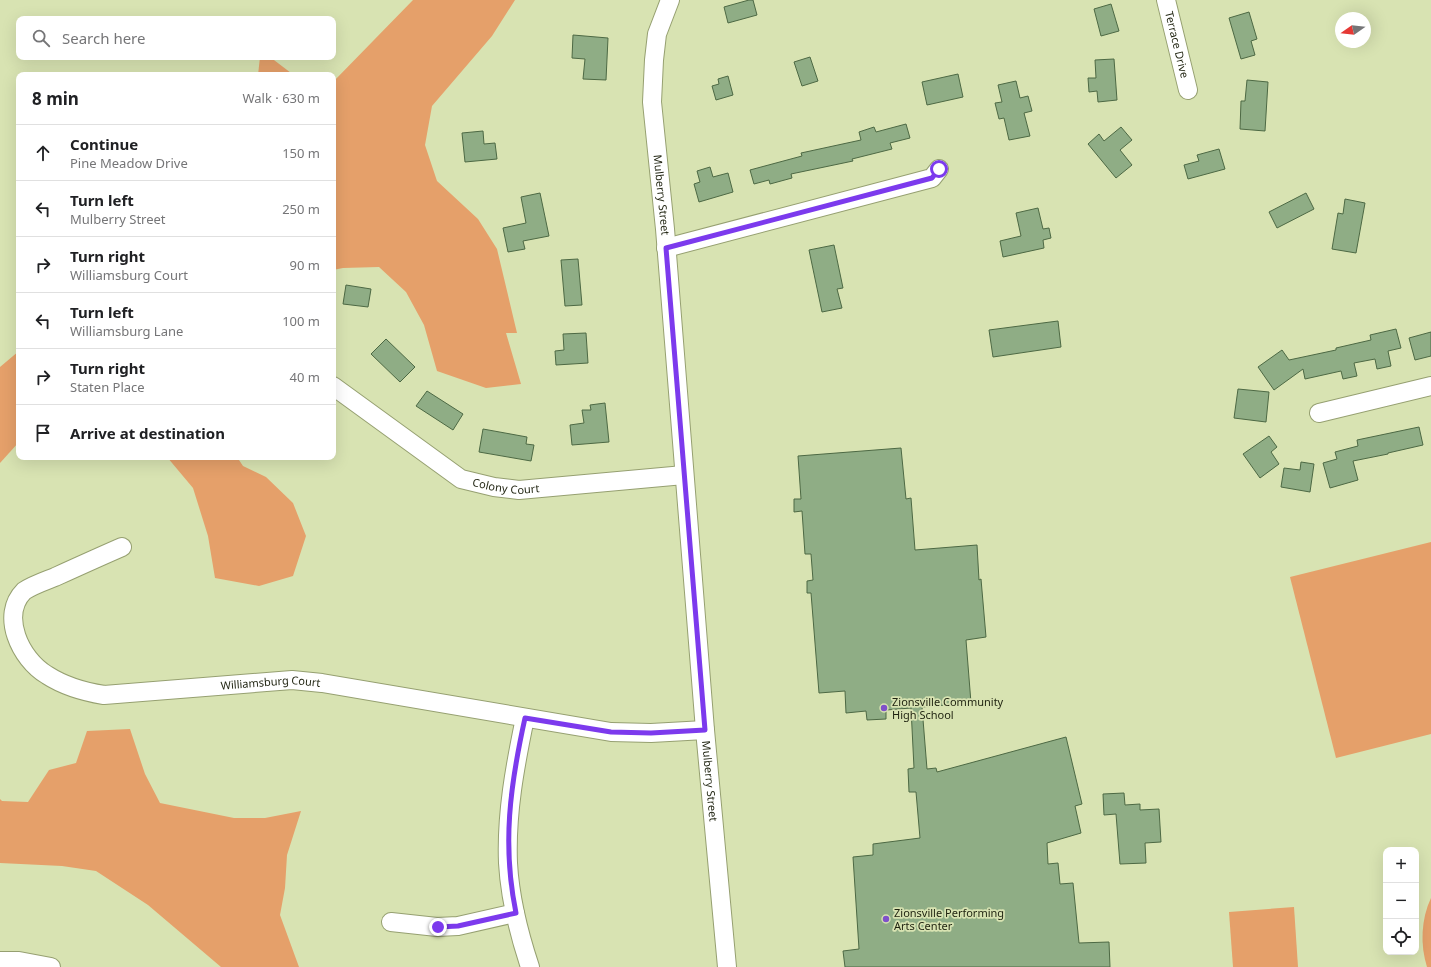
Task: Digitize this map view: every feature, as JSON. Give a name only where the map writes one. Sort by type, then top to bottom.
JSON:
[{"type":"street","name":"Mulberry Street","points":[[670,0],[657,34],[652,102],[666,248],[705,730],[728,967]]},
{"type":"street","name":"Terrace Drive","points":[[1166,0],[1188,90]]},
{"type":"street","points":[[666,248],[932,178],[939,169]]},
{"type":"street","points":[[1319,414],[1431,386]]},
{"type":"street","name":"Colony Court","points":[[336,388],[461,479],[494,487],[519,490],[684,475]]},
{"type":"street","name":"Williamsburg Court","points":[[122,547],[24,591],[11,605],[8,624],[13,637],[23,655],[46,675],[74,687],[104,695],[292,680],[322,682],[611,732],[651,733],[705,730]]},
{"type":"street","points":[[525,718],[518,751],[508,825],[508,864],[520,937],[530,967]]},
{"type":"street","points":[[391,922],[438,927],[458,926],[516,913]]},
{"type":"street","points":[[0,960],[19,961],[51,967]]},
{"type":"shaded area","points":[[413,0],[515,0],[492,36],[432,106],[425,145],[437,181],[478,219],[497,249],[517,333],[506,333],[521,384],[486,388],[437,371],[424,325],[406,292],[379,267],[336,269],[336,79]]},
{"type":"shaded area","points":[[260,60],[274,60],[290,72],[258,72]]},
{"type":"shaded area","points":[[16,354],[16,445],[0,463],[0,367]]},
{"type":"shaded area","points":[[170,460],[239,460],[243,466],[266,477],[293,503],[306,536],[293,576],[259,586],[215,578],[208,536],[193,488]]},
{"type":"shaded area","points":[[1431,542],[1431,734],[1336,758],[1290,577]]},
{"type":"shaded area","points":[[130,729],[145,774],[160,803],[234,818],[265,818],[301,811],[287,855],[285,888],[280,915],[299,967],[221,967],[148,905],[96,871],[62,866],[0,863],[0,799],[2,801],[28,802],[49,770],[76,763],[87,731]]},
{"type":"shaded area","points":[[1431,898],[1431,967],[1427,967],[1423,950],[1423,923]]},
{"type":"shaded area","points":[[1294,907],[1298,967],[1233,967],[1229,912]]},
{"type":"building","points":[[753,0],[757,15],[728,23],[724,7]]},
{"type":"building","points":[[1111,4],[1119,31],[1101,36],[1094,9]]},
{"type":"building","points":[[1249,12],[1257,39],[1251,41],[1255,55],[1241,59],[1229,18]]},
{"type":"building","points":[[573,35],[608,38],[606,80],[583,79],[585,59],[572,58]]},
{"type":"building","points":[[810,57],[818,81],[802,86],[794,62]]},
{"type":"building","points":[[1114,59],[1117,100],[1098,102],[1097,91],[1089,92],[1088,78],[1096,78],[1095,60]]},
{"type":"building","points":[[958,74],[963,97],[927,105],[922,82]]},
{"type":"building","points":[[728,76],[733,95],[716,100],[712,86],[719,84],[718,79]]},
{"type":"building","points":[[1247,80],[1268,82],[1265,131],[1240,129],[1241,101],[1245,101]]},
{"type":"building","points":[[1016,81],[1020,98],[1028,96],[1032,111],[1024,113],[1030,136],[1009,140],[1004,118],[999,119],[995,103],[1002,102],[998,85]]},
{"type":"building","points":[[906,124],[910,138],[890,143],[892,149],[852,159],[853,161],[791,174],[792,178],[770,184],[769,180],[754,184],[750,170],[802,156],[801,153],[861,140],[859,132],[874,127],[876,132]]},
{"type":"building","points":[[1121,127],[1132,140],[1120,150],[1132,165],[1116,178],[1088,144],[1099,134],[1104,141]]},
{"type":"building","points":[[483,131],[484,144],[495,143],[497,159],[465,162],[462,133]]},
{"type":"building","points":[[1219,149],[1225,169],[1188,179],[1184,165],[1199,161],[1197,155]]},
{"type":"building","points":[[710,167],[713,177],[728,173],[733,192],[699,202],[694,184],[700,182],[697,171]]},
{"type":"building","points":[[540,193],[549,236],[523,241],[525,249],[508,252],[503,228],[526,223],[521,197]]},
{"type":"building","points":[[1306,193],[1314,209],[1277,228],[1269,212]]},
{"type":"building","points":[[1345,199],[1365,203],[1356,253],[1332,249],[1338,213],[1343,214]]},
{"type":"building","points":[[1038,208],[1043,229],[1049,228],[1051,238],[1043,240],[1044,248],[1003,257],[1000,241],[1021,236],[1016,213]]},
{"type":"building","points":[[834,245],[843,288],[837,289],[842,308],[822,312],[809,250]]},
{"type":"building","points":[[578,259],[582,305],[565,306],[561,260]]},
{"type":"building","points":[[346,285],[371,289],[368,307],[343,304]]},
{"type":"building","points":[[1058,321],[1061,347],[993,357],[989,330]]},
{"type":"building","points":[[1396,329],[1401,348],[1388,351],[1391,366],[1377,369],[1375,359],[1354,363],[1357,376],[1343,379],[1341,371],[1305,379],[1303,369],[1274,390],[1258,367],[1282,350],[1289,360],[1336,350],[1336,348],[1371,340],[1370,335]]},
{"type":"building","points":[[1431,332],[1431,356],[1415,360],[1409,338]]},
{"type":"building","points":[[586,333],[588,363],[556,365],[555,351],[564,350],[563,334]]},
{"type":"building","points":[[386,339],[415,367],[400,382],[371,354]]},
{"type":"building","points":[[1238,389],[1269,392],[1266,422],[1234,418]]},
{"type":"building","points":[[427,391],[463,414],[453,430],[416,406]]},
{"type":"building","points":[[605,403],[609,442],[572,445],[570,425],[584,423],[582,410],[591,410],[590,405]]},
{"type":"building","points":[[1419,427],[1423,445],[1353,461],[1358,480],[1330,488],[1323,463],[1337,459],[1335,452],[1358,446],[1357,440]]},
{"type":"building","points":[[483,429],[527,437],[526,444],[534,445],[531,461],[479,452]]},
{"type":"building","points":[[1269,436],[1277,447],[1271,452],[1279,464],[1260,478],[1243,454]]},
{"type":"building","name":"Zionsville Community High School","points":[[901,448],[906,499],[911,498],[915,550],[977,545],[979,580],[981,579],[986,637],[966,640],[971,703],[922,707],[927,769],[936,768],[937,772],[1066,737],[1082,804],[1075,806],[1081,833],[1047,843],[1048,864],[1058,863],[1060,884],[1073,883],[1079,943],[1109,942],[1110,967],[845,967],[843,951],[859,949],[853,857],[873,855],[873,844],[920,838],[916,792],[909,792],[908,769],[914,768],[911,708],[886,710],[886,719],[867,720],[866,711],[846,713],[845,691],[819,693],[811,593],[807,593],[807,581],[813,580],[811,554],[805,554],[802,511],[794,512],[794,499],[801,499],[798,456]]},
{"type":"building","points":[[1301,462],[1314,464],[1310,492],[1281,487],[1284,468],[1300,470]]},
{"type":"building","points":[[1124,793],[1125,805],[1140,804],[1140,810],[1159,809],[1161,842],[1145,843],[1146,863],[1120,864],[1116,814],[1104,815],[1103,794]]},
{"type":"place","name":"Zionsville Community High School","points":[[884,708]]},
{"type":"place","name":"Zionsville Performing Arts Center","points":[[886,919]]},
{"type":"route","points":[[438,927],[458,926],[516,913],[508,864],[508,825],[518,751],[525,718],[611,732],[651,733],[705,730],[666,248],[932,178],[939,169]]}]
